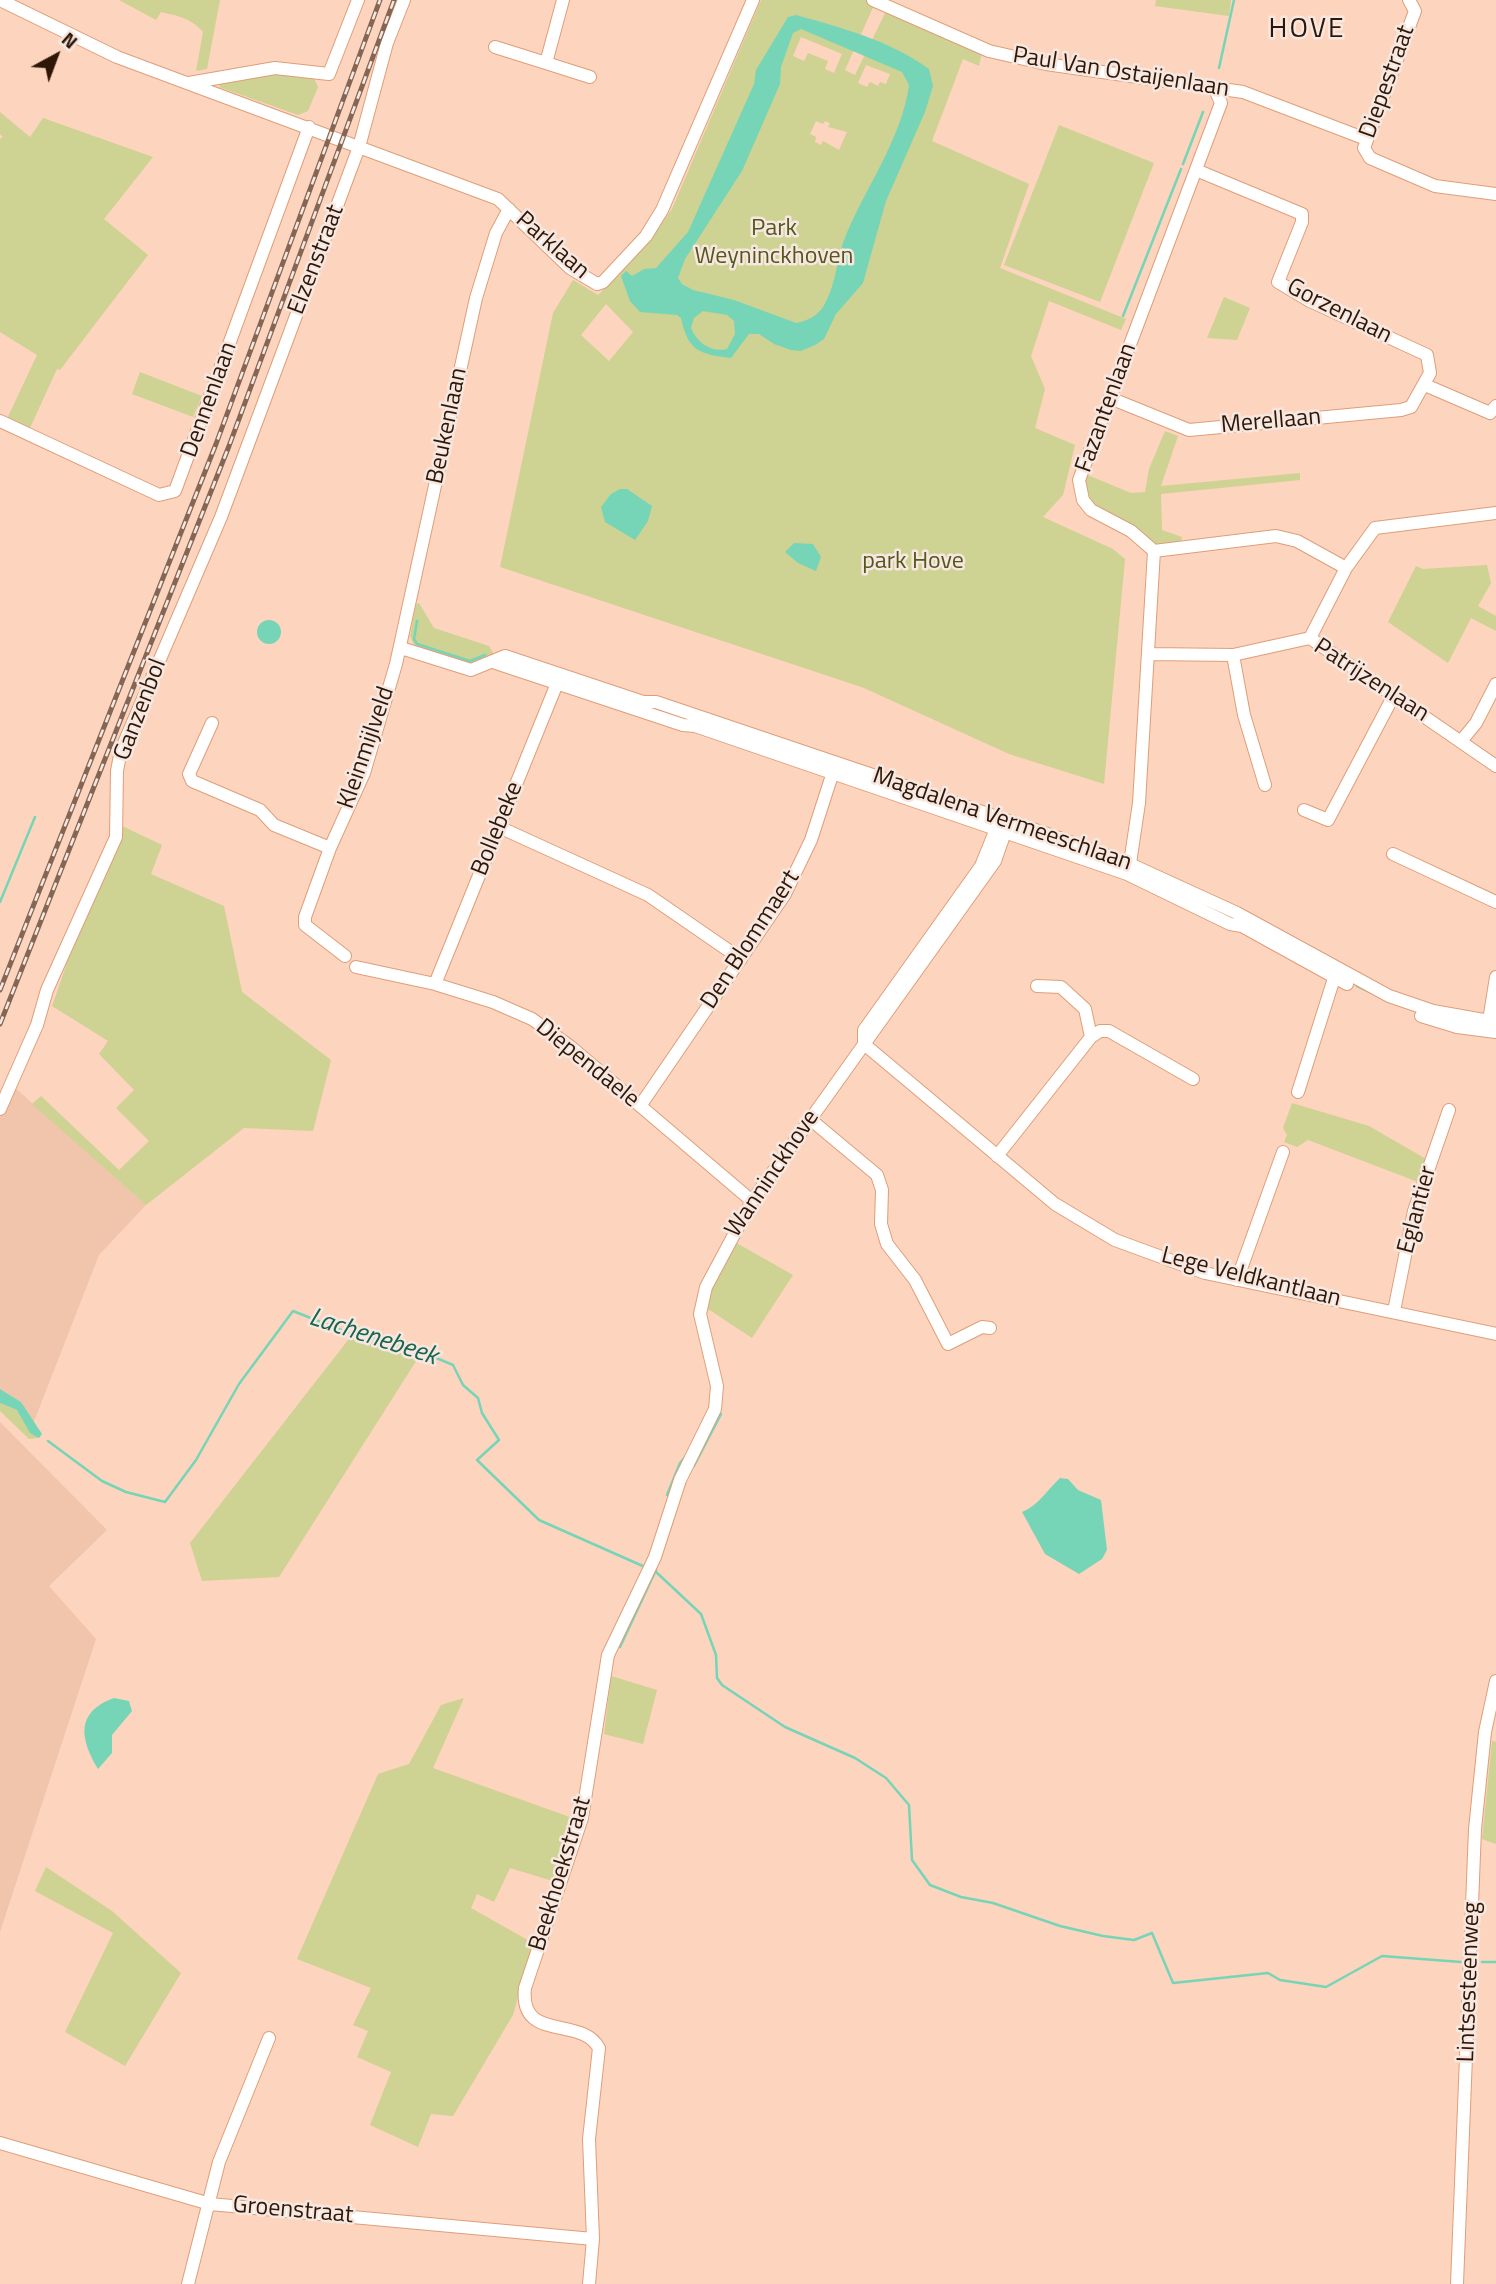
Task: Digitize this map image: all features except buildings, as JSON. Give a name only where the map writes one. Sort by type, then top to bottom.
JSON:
[{"type":"street","points":[[0,0],[93,47],[359,147]]},
{"type":"street","points":[[189,83],[275,68],[329,74],[358,0]]},
{"type":"street","name":"Elzenstraat","points":[[221,517],[359,147],[387,43],[404,0]]},
{"type":"street","points":[[546,63],[563,0]]},
{"type":"street","name":"Parklaan","points":[[359,147],[498,199],[570,268],[597,284],[603,282],[646,236],[662,209],[753,0]]},
{"type":"street","name":"Diepestraat","points":[[1409,0],[1415,11],[1364,148],[1370,158],[1419,180],[1460,191],[1496,194]]},
{"type":"street","name":"Paul Van Ostaijenlaan","points":[[877,1],[958,40],[1026,61],[1214,87],[1259,96],[1366,139]]},
{"type":"street","points":[[495,47],[590,77]]},
{"type":"street","name":"Fazantenlaan","points":[[1154,551],[1131,531],[1091,510],[1082,496],[1079,480],[1222,103],[1214,87]]},
{"type":"street","name":"Dennenlaan","points":[[0,421],[159,495],[168,495],[178,486],[309,127]]},
{"type":"street","name":"Gorzenlaan","points":[[1196,170],[1302,214],[1302,222],[1278,282],[1310,301],[1427,355],[1431,366],[1425,385]]},
{"type":"street","name":"Beukenlaan","points":[[401,648],[476,298],[496,233],[509,209]]},
{"type":"street","points":[[1425,385],[1479,411],[1490,413],[1496,405]]},
{"type":"street","name":"Merellaan","points":[[1110,398],[1189,430],[1401,410],[1412,407],[1425,385]]},
{"type":"street","points":[[1310,638],[1346,568],[1375,528],[1496,513]]},
{"type":"street","name":"Ganzenbol","points":[[0,1109],[37,1025],[47,990],[116,837],[117,771],[121,750],[221,517]]},
{"type":"street","points":[[1129,869],[1149,654],[1154,551],[1276,536],[1297,541],[1346,568]]},
{"type":"street","name":"Patrijzenlaan","points":[[1149,654],[1233,654],[1310,638],[1462,740],[1496,766]]},
{"type":"street","name":"Magdalena Vermeeschlaan","points":[[401,648],[471,670],[505,656],[558,679],[835,767],[1003,824],[1129,869],[1237,913],[1336,972],[1389,996],[1433,1012],[1492,1027]]},
{"type":"street","name":"Kleinmijlveld","points":[[345,956],[310,930],[304,922],[330,848],[364,773],[401,648]]},
{"type":"street","points":[[1233,654],[1244,715],[1265,785]]},
{"type":"street","name":"Bollebeke","points":[[435,984],[558,679]]},
{"type":"street","points":[[1462,740],[1476,723],[1496,684]]},
{"type":"street","points":[[1304,810],[1328,820],[1394,695]]},
{"type":"street","points":[[212,723],[189,774],[192,781],[260,810],[274,825],[330,848]]},
{"type":"street","name":"Den Blommaert","points":[[640,1106],[796,875],[835,767]]},
{"type":"street","name":"Wanninckhove","points":[[701,1314],[705,1287],[751,1201],[995,861],[1003,824]]},
{"type":"street","points":[[499,827],[648,895],[741,959]]},
{"type":"street","points":[[1393,854],[1496,902]]},
{"type":"street","name":"Diependaele","points":[[356,967],[435,984],[493,1002],[532,1019],[572,1047],[751,1201]]},
{"type":"street","points":[[1298,1091],[1336,972]]},
{"type":"street","points":[[1492,1027],[1496,977]]},
{"type":"street","points":[[1037,986],[1060,987],[1085,1009],[1091,1037]]},
{"type":"street","points":[[997,1156],[1091,1037],[1100,1031],[1109,1031],[1193,1079]]},
{"type":"street","name":"Lege Veldkantlaan","points":[[864,1044],[1055,1204],[1115,1240],[1173,1263],[1237,1280],[1496,1334]]},
{"type":"street","name":"Eglantier","points":[[1394,1311],[1415,1212],[1449,1110]]},
{"type":"street","points":[[810,1119],[877,1175],[882,1190],[881,1224],[887,1244],[915,1280],[948,1344],[982,1327],[990,1328]]},
{"type":"street","points":[[1237,1280],[1283,1152]]},
{"type":"street","name":"Beekhoekstraat","points":[[589,2284],[593,2239],[589,2139],[599,2048],[595,2041],[587,2036],[537,2021],[530,2015],[524,2000],[525,1988],[582,1818],[608,1656],[655,1558],[680,1479],[715,1409],[717,1386],[701,1314]]},
{"type":"street","name":"Lintsesteenweg","points":[[1457,2284],[1475,1829],[1484,1742],[1496,1681]]},
{"type":"street","points":[[188,2284],[226,2141],[269,2038]]},
{"type":"street","name":"Groenstraat","points":[[0,2143],[209,2204],[593,2239]]},
{"type":"shaded area","points":[[13,1086],[146,1205],[99,1255],[33,1424],[21,1402],[0,1389],[0,1117]]},
{"type":"shaded area","points":[[0,1422],[107,1530],[49,1586],[96,1639],[0,1932]]},
{"type":"green space","points":[[119,0],[220,0],[207,69],[196,71],[203,32],[194,24],[184,18],[161,12],[156,20]]},
{"type":"green space","name":"park Hove","points":[[761,0],[867,0],[875,3],[845,70],[855,75],[887,9],[982,52],[979,66],[963,59],[932,141],[1029,184],[1000,268],[1126,319],[1121,330],[1049,301],[1031,356],[1045,389],[1035,428],[1075,445],[1063,495],[1043,517],[1113,549],[1125,559],[1104,784],[1009,754],[864,688],[500,567],[553,313],[573,280],[598,295],[645,247],[672,209]],"holes":[[[801,37],[842,54],[834,73],[825,69],[828,61],[808,53],[804,61],[793,56]],[[866,65],[890,74],[886,84],[880,82],[878,86],[870,82],[867,87],[858,83]],[[816,121],[823,124],[825,121],[830,123],[828,127],[847,132],[839,150],[823,141],[821,145],[815,142],[816,137],[810,134]],[[606,304],[633,332],[609,361],[581,335]]]},
{"type":"green space","points":[[1156,0],[1231,0],[1229,16],[1155,6]]},
{"type":"green space","points":[[267,73],[314,78],[318,87],[308,111],[298,115],[219,87],[220,84]]},
{"type":"green space","points":[[0,112],[30,137],[43,118],[153,157],[104,219],[148,255],[60,370],[57,369],[29,430],[6,421],[37,355],[0,332],[0,139],[3,137],[0,134]]},
{"type":"green space","points":[[1059,125],[1154,163],[1100,302],[1004,265]]},
{"type":"green space","points":[[1224,297],[1250,308],[1237,340],[1207,338]]},
{"type":"green space","points":[[140,372],[202,396],[193,417],[132,394]]},
{"type":"green space","points":[[1165,431],[1178,436],[1161,486],[1300,473],[1300,480],[1161,494],[1162,530],[1182,537],[1181,542],[1154,544],[1132,525],[1092,503],[1085,485],[1085,474],[1131,493],[1145,492],[1149,469]]},
{"type":"green space","points":[[1487,565],[1491,583],[1478,606],[1496,616],[1496,631],[1471,618],[1448,663],[1388,622],[1416,566],[1423,569]]},
{"type":"green space","points":[[419,603],[434,628],[489,646],[495,656],[471,664],[414,645],[410,636],[416,604]]},
{"type":"green space","points":[[116,823],[162,845],[151,874],[224,906],[242,992],[331,1060],[313,1131],[244,1128],[146,1205],[32,1104],[41,1096],[119,1170],[149,1141],[116,1108],[134,1090],[99,1054],[108,1041],[52,1006]]},
{"type":"green space","points":[[1292,1103],[1369,1126],[1426,1159],[1418,1182],[1308,1140],[1297,1147],[1284,1142],[1287,1135],[1283,1128]]},
{"type":"green space","points":[[733,1241],[793,1275],[752,1338],[705,1307],[714,1280]]},
{"type":"green space","points":[[359,1326],[425,1347],[279,1577],[202,1581],[190,1543]]},
{"type":"green space","points":[[0,1403],[17,1410],[39,1438],[29,1439],[0,1411]]},
{"type":"green space","points":[[611,1676],[657,1690],[643,1744],[604,1734]]},
{"type":"green space","points":[[464,1698],[433,1768],[578,1820],[556,1882],[510,1868],[494,1902],[477,1894],[471,1908],[533,1943],[513,2015],[453,2116],[431,2114],[418,2147],[370,2125],[391,2072],[357,2057],[368,2031],[353,2025],[371,1988],[297,1959],[378,1774],[409,1764],[441,1705]]},
{"type":"green space","points":[[1492,1741],[1496,1742],[1496,1844],[1482,1839]]},
{"type":"green space","points":[[46,1867],[112,1911],[181,1973],[125,2066],[65,2032],[113,1933],[35,1891]]},
{"type":"water","points":[[796,15],[831,25],[898,50],[929,69],[933,86],[925,112],[886,201],[863,283],[836,314],[824,339],[801,351],[774,344],[759,334],[749,334],[731,358],[711,355],[691,344],[681,318],[677,315],[640,312],[630,301],[621,276],[626,271],[632,276],[644,269],[656,268],[688,232],[754,84],[756,70],[788,17]],"holes":[[[801,29],[902,72],[909,85],[899,124],[846,235],[828,298],[815,315],[796,323],[734,300],[693,290],[682,284],[678,278],[685,259],[742,171],[780,84],[781,67],[793,33]],[[703,311],[727,315],[734,321],[735,334],[727,349],[710,348],[694,333],[691,328],[694,318]]]},
{"type":"water","points":[[627,489],[652,506],[648,521],[635,540],[605,522],[601,507],[611,494]]},
{"type":"water","points":[[794,543],[813,544],[821,557],[816,571],[798,563],[785,552]]},
{"type":"water","points":[[269,620],[277,624],[281,632],[277,640],[269,644],[261,640],[257,632],[261,624]]},
{"type":"water","points":[[0,1389],[21,1402],[42,1434],[39,1438],[30,1433],[17,1410],[0,1403]]},
{"type":"water","points":[[1060,1478],[1068,1479],[1078,1490],[1101,1500],[1107,1550],[1102,1559],[1079,1574],[1045,1554],[1022,1512],[1038,1502]]},
{"type":"water","points":[[114,1698],[129,1701],[132,1711],[112,1735],[112,1753],[98,1769],[87,1747],[87,1719],[101,1704]]},
{"type":"waterway","points":[[1219,68],[1234,0]]},
{"type":"waterway","points":[[1183,164],[1203,112]]},
{"type":"waterway","points":[[1123,316],[1181,169]]},
{"type":"waterway","points":[[417,621],[414,639],[417,644],[470,661],[485,655]]},
{"type":"waterway","points":[[0,902],[35,817]]},
{"type":"waterway","points":[[1357,986],[1370,992]]},
{"type":"waterway","name":"Lachenebeek","points":[[48,1441],[102,1481],[126,1492],[165,1502],[196,1460],[239,1384],[293,1311],[351,1334],[403,1344],[453,1365],[463,1385],[478,1398],[482,1413],[499,1440],[477,1460],[539,1520],[645,1567]]},
{"type":"waterway","points":[[694,1466],[721,1414]]},
{"type":"waterway","points":[[667,1495],[680,1463],[687,1455]]},
{"type":"waterway","points":[[620,1647],[656,1570]]},
{"type":"waterway","points":[[655,1571],[701,1614],[716,1655],[717,1678],[722,1685],[785,1727],[855,1758],[886,1778],[909,1805],[912,1860],[930,1885],[961,1897],[993,1903],[1060,1926],[1103,1936],[1134,1940],[1152,1933],[1173,1983],[1268,1973],[1280,1980],[1326,1987],[1382,1956],[1461,1962]]},
{"type":"waterway","name":"Lachenebeek","points":[[1482,1962],[1496,1962]]},
{"type":"railway","points":[[0,990],[216,444],[380,0]]},
{"type":"railway","points":[[0,1024],[229,446],[394,0]]},
{"type":"district","name":"HOVE","points":[[1307,30]]},
{"type":"park label","name":"Park Weyninckhoven","points":[[774,243]]}]
